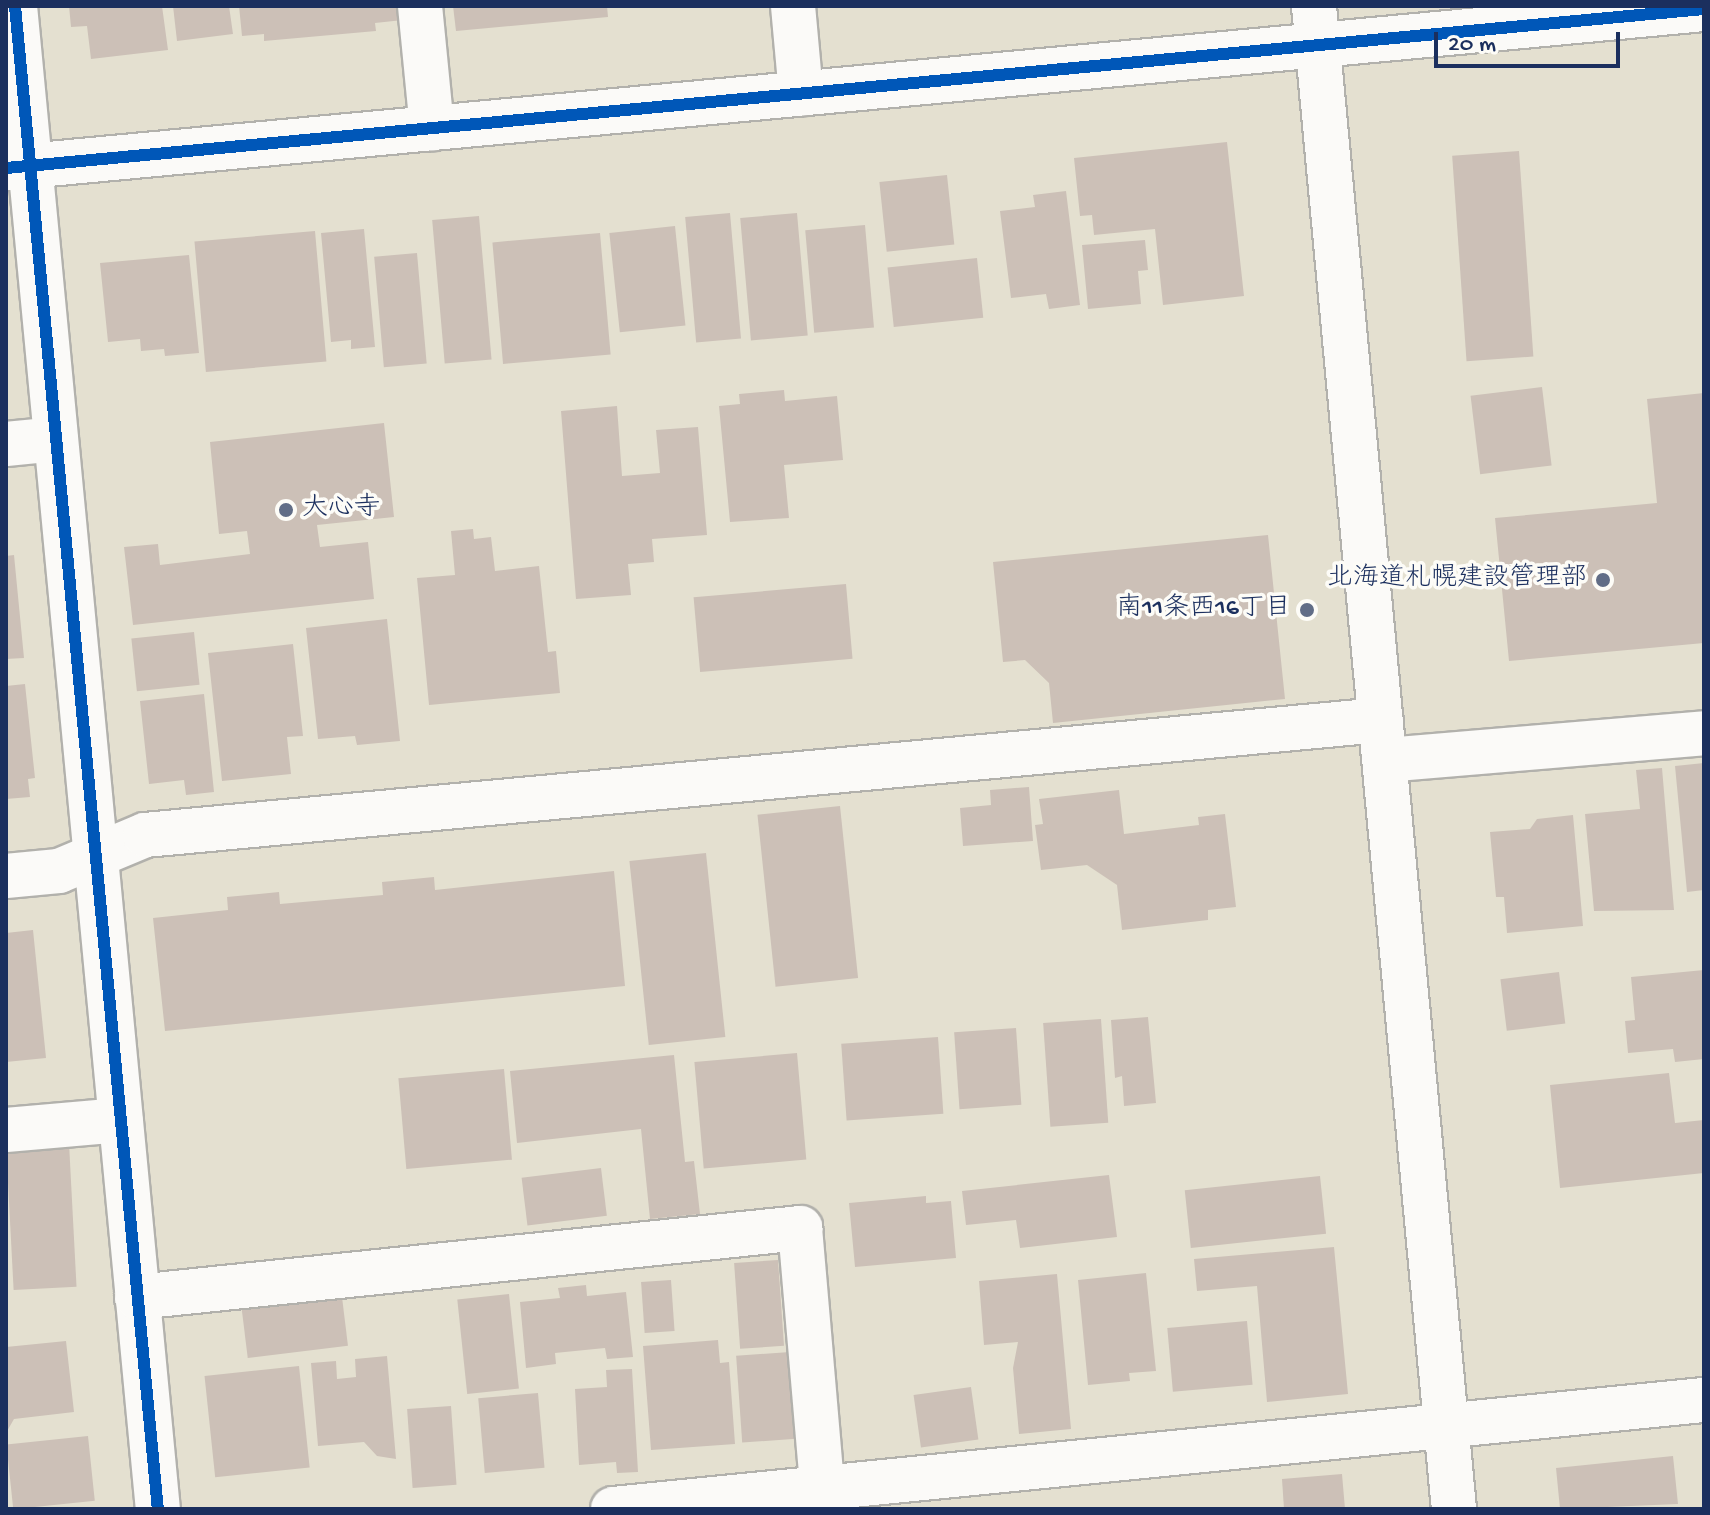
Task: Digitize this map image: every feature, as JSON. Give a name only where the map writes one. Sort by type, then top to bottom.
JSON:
[{"type":"street","points":[[15,6],[18,167],[56,439],[158,1509]]},
{"type":"street","points":[[420,6],[432,128]]},
{"type":"street","points":[[793,6],[801,94]]},
{"type":"street","points":[[18,167],[801,94],[1316,26],[1704,9]]},
{"type":"street","points":[[1316,26],[1454,1509]]},
{"type":"street","points":[[6,444],[56,439]]},
{"type":"street","points":[[6,876],[59,871],[145,835],[1383,740],[1704,733]]},
{"type":"street","points":[[6,1130],[121,1120]]},
{"type":"street","points":[[137,1297],[800,1228],[799,1496]]},
{"type":"street","points":[[613,1509],[799,1496],[1704,1400]]},
{"type":"building","points":[[69,6],[162,6],[168,50],[91,59],[87,26],[71,27]]},
{"type":"building","points":[[173,6],[229,6],[233,34],[177,41]]},
{"type":"building","points":[[239,6],[402,6],[403,20],[375,23],[376,31],[264,41],[264,34],[242,36]]},
{"type":"building","points":[[453,6],[607,6],[608,17],[456,31]]},
{"type":"building","points":[[1227,142],[1244,296],[1163,305],[1155,229],[1094,235],[1092,215],[1080,216],[1074,158]]},
{"type":"building","points":[[1519,151],[1533,356],[1467,361],[1452,156]]},
{"type":"building","points":[[947,175],[954,245],[887,252],[879,182]]},
{"type":"building","points":[[1066,191],[1080,305],[1049,309],[1046,294],[1011,298],[1000,211],[1035,207],[1033,195]]},
{"type":"building","points":[[730,213],[741,339],[696,342],[685,217]]},
{"type":"building","points":[[797,213],[808,336],[751,340],[740,218]]},
{"type":"building","points":[[479,216],[492,359],[445,364],[432,220]]},
{"type":"building","points":[[865,225],[874,328],[814,333],[805,230]]},
{"type":"building","points":[[675,226],[685,325],[620,332],[609,233]]},
{"type":"building","points":[[364,229],[375,347],[351,349],[351,340],[331,342],[321,233]]},
{"type":"building","points":[[315,231],[326,362],[206,372],[194,242]]},
{"type":"building","points":[[600,233],[611,355],[503,364],[492,242]]},
{"type":"building","points":[[1145,240],[1148,270],[1138,271],[1141,304],[1088,309],[1082,245]]},
{"type":"building","points":[[417,253],[427,364],[384,367],[374,257]]},
{"type":"building","points":[[189,255],[199,353],[165,356],[164,349],[141,351],[140,339],[108,342],[100,263]]},
{"type":"building","points":[[977,258],[983,318],[894,327],[887,267]]},
{"type":"building","points":[[1542,387],[1552,465],[1480,474],[1471,396]]},
{"type":"building","points":[[784,390],[785,401],[837,396],[843,460],[784,465],[789,518],[730,522],[719,406],[740,404],[739,394]]},
{"type":"building","name":"北海道札幌建設管理部","points":[[1704,393],[1704,643],[1509,661],[1495,518],[1657,503],[1647,399]]},
{"type":"building","points":[[617,406],[622,476],[660,473],[656,430],[698,427],[707,535],[652,539],[654,562],[628,564],[631,595],[576,599],[561,411]]},
{"type":"building","points":[[384,423],[394,517],[317,525],[320,547],[368,542],[374,599],[133,625],[124,547],[158,544],[160,565],[250,554],[247,531],[219,534],[210,442]]},
{"type":"building","points":[[473,529],[474,539],[491,537],[495,571],[539,566],[548,652],[556,651],[560,693],[429,705],[417,578],[455,575],[451,531]]},
{"type":"building","points":[[1268,535],[1285,699],[1053,723],[1049,683],[1025,660],[1003,662],[993,562]]},
{"type":"building","points":[[14,555],[24,658],[6,659],[6,556]]},
{"type":"building","points":[[846,584],[853,659],[700,672],[694,597]]},
{"type":"building","points":[[387,619],[400,741],[357,745],[355,736],[318,739],[306,628]]},
{"type":"building","points":[[194,632],[200,685],[137,691],[131,639]]},
{"type":"building","points":[[293,644],[303,736],[287,737],[291,774],[222,781],[208,653]]},
{"type":"building","points":[[25,684],[35,778],[28,779],[30,797],[6,799],[6,686]]},
{"type":"building","points":[[204,694],[214,792],[186,795],[184,780],[149,784],[140,701]]},
{"type":"building","points":[[1704,763],[1704,890],[1687,892],[1675,766]]},
{"type":"building","points":[[1662,768],[1674,910],[1594,911],[1585,814],[1640,809],[1636,770]]},
{"type":"building","points":[[1029,787],[1033,841],[963,846],[960,808],[991,805],[990,790]]},
{"type":"building","points":[[1119,790],[1124,834],[1199,825],[1198,817],[1225,814],[1236,907],[1208,910],[1208,920],[1122,930],[1117,885],[1087,865],[1041,870],[1035,825],[1043,824],[1039,799]]},
{"type":"building","points":[[840,806],[858,978],[776,987],[757,815]]},
{"type":"building","points":[[1573,815],[1583,926],[1507,933],[1504,897],[1496,897],[1490,832],[1530,829],[1537,819]]},
{"type":"building","points":[[706,853],[725,1037],[649,1045],[629,861]]},
{"type":"building","points":[[614,871],[625,986],[165,1031],[153,918],[228,910],[227,897],[279,892],[280,904],[383,895],[382,882],[434,877],[435,890]]},
{"type":"building","points":[[33,930],[46,1058],[6,1062],[6,933]]},
{"type":"building","points":[[1704,970],[1704,1059],[1675,1062],[1673,1049],[1628,1053],[1625,1021],[1635,1020],[1631,977]]},
{"type":"building","points":[[1559,972],[1565,1024],[1507,1031],[1500,979]]},
{"type":"building","points":[[1148,1017],[1156,1103],[1124,1106],[1122,1076],[1115,1078],[1111,1020]]},
{"type":"building","points":[[1101,1019],[1108,1123],[1050,1127],[1043,1023]]},
{"type":"building","points":[[1016,1028],[1021,1105],[960,1109],[954,1032]]},
{"type":"building","points":[[938,1037],[943,1114],[847,1121],[841,1044]]},
{"type":"building","points":[[797,1053],[806,1160],[704,1169],[694,1062]]},
{"type":"building","points":[[674,1055],[685,1162],[694,1161],[700,1214],[650,1219],[641,1129],[517,1143],[510,1071]]},
{"type":"building","points":[[504,1069],[512,1160],[406,1169],[398,1078]]},
{"type":"building","points":[[1669,1073],[1675,1123],[1704,1120],[1704,1173],[1560,1188],[1550,1085]]},
{"type":"building","points":[[69,1143],[77,1287],[14,1290],[6,1146]]},
{"type":"building","points":[[601,1168],[607,1216],[527,1225],[522,1178]]},
{"type":"building","points":[[1109,1175],[1117,1237],[1020,1248],[1016,1220],[966,1225],[962,1191]]},
{"type":"building","points":[[1320,1176],[1326,1234],[1191,1248],[1185,1190]]},
{"type":"building","points":[[926,1196],[926,1203],[951,1201],[956,1258],[855,1267],[849,1203]]},
{"type":"building","points":[[1334,1247],[1348,1394],[1267,1402],[1257,1286],[1197,1291],[1194,1259]]},
{"type":"building","points":[[778,1260],[784,1346],[740,1349],[734,1263]]},
{"type":"building","points":[[1146,1273],[1156,1371],[1129,1373],[1130,1381],[1088,1385],[1078,1280]]},
{"type":"building","points":[[1057,1274],[1071,1429],[1019,1434],[1013,1368],[1018,1342],[984,1345],[979,1281]]},
{"type":"building","points":[[671,1280],[675,1331],[645,1333],[641,1282]]},
{"type":"building","points":[[586,1285],[587,1296],[626,1292],[633,1357],[607,1359],[605,1348],[555,1353],[556,1364],[526,1368],[520,1302],[560,1298],[558,1288]]},
{"type":"building","points":[[509,1294],[519,1388],[467,1394],[457,1299]]},
{"type":"building","points":[[342,1297],[348,1346],[248,1358],[242,1309]]},
{"type":"building","points":[[1247,1321],[1253,1385],[1173,1392],[1167,1328]]},
{"type":"building","points":[[718,1340],[720,1363],[729,1362],[735,1444],[651,1450],[643,1346]]},
{"type":"building","points":[[66,1341],[74,1412],[14,1419],[6,1433],[6,1347]]},
{"type":"building","points":[[790,1352],[796,1439],[742,1443],[736,1356]]},
{"type":"building","points":[[387,1356],[396,1459],[377,1456],[364,1442],[318,1446],[311,1363],[336,1361],[337,1379],[356,1377],[355,1359]]},
{"type":"building","points":[[299,1366],[310,1467],[215,1477],[205,1376]]},
{"type":"building","points":[[632,1369],[638,1472],[617,1473],[616,1462],[579,1465],[575,1389],[607,1387],[606,1370]]},
{"type":"building","points":[[971,1387],[978,1439],[921,1448],[914,1395]]},
{"type":"building","points":[[538,1393],[545,1468],[485,1473],[478,1398]]},
{"type":"building","points":[[451,1406],[457,1485],[413,1488],[407,1409]]},
{"type":"building","points":[[88,1436],[95,1501],[13,1509],[6,1445]]},
{"type":"building","points":[[1673,1456],[1678,1504],[1560,1509],[1556,1468]]},
{"type":"building","points":[[1342,1474],[1345,1509],[1284,1509],[1282,1479]]},
{"type":"cycle path","points":[[15,6],[158,1509]]},
{"type":"cycle path","points":[[6,168],[1704,9]]},
{"type":"place","name":"大心寺","points":[[286,510]]},
{"type":"place","name":"北海道札幌建設管理部","points":[[1603,580]]},
{"type":"place","name":"南11条西16丁目","points":[[1307,610]]}]
